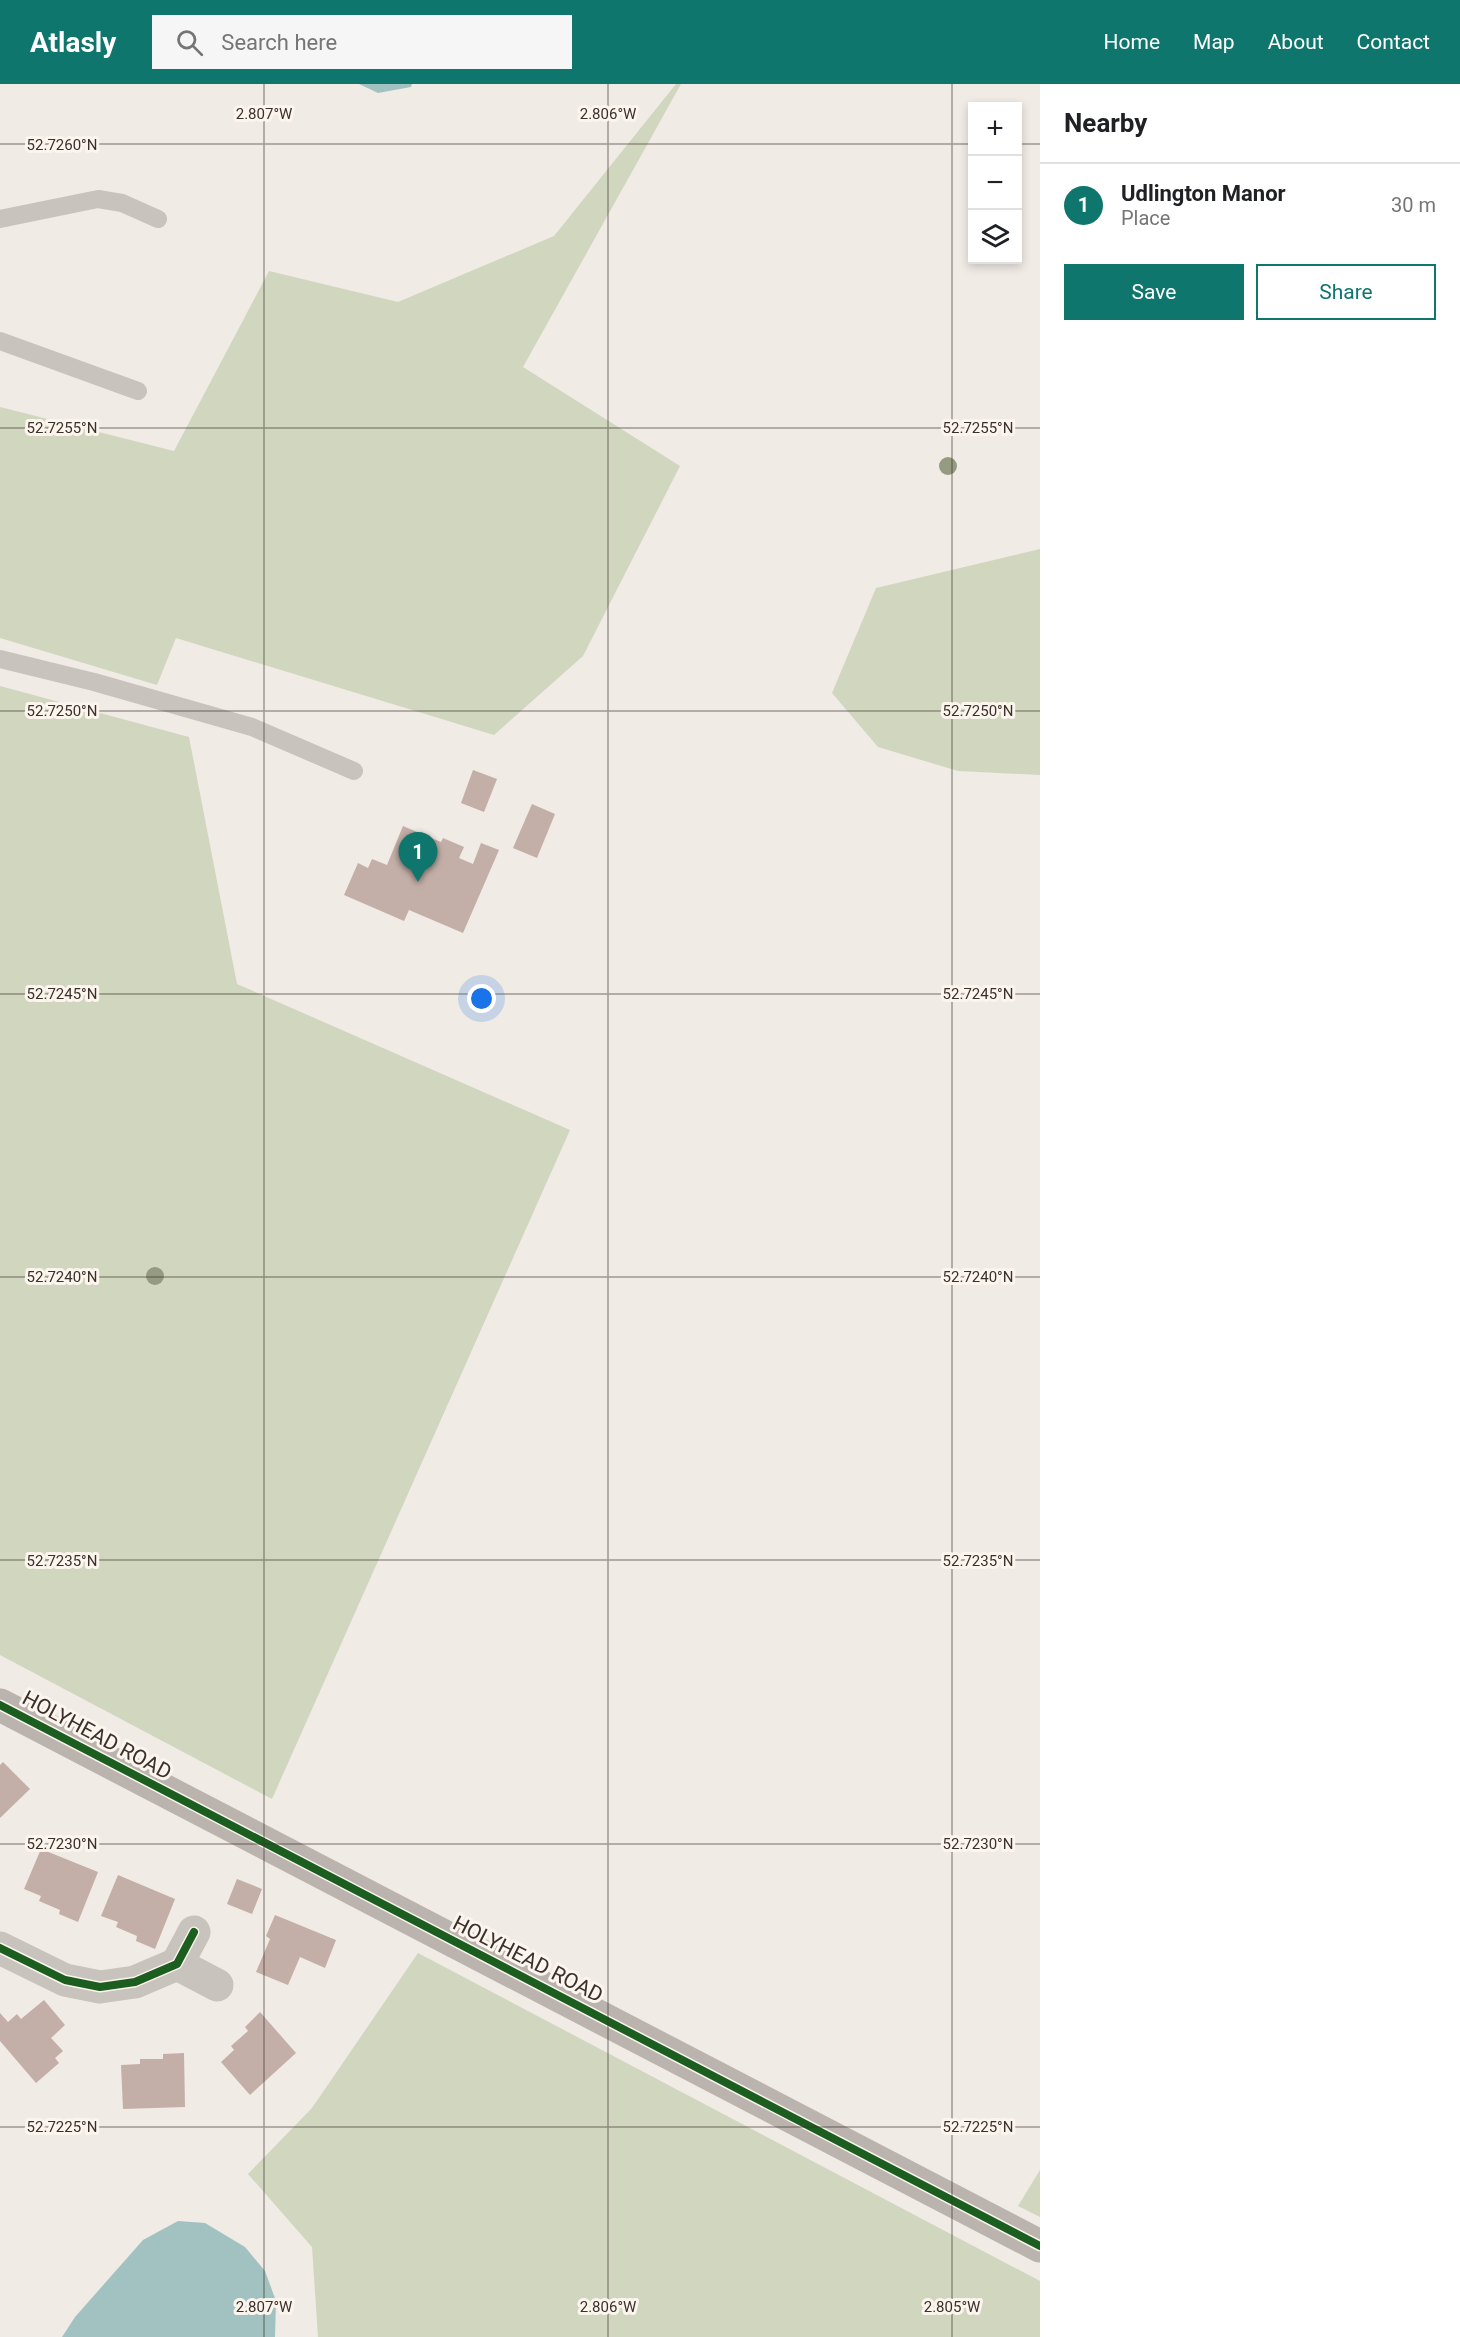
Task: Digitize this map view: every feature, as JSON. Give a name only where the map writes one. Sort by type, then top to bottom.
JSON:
[{"type":"main road","name":"HOLYHEAD ROAD","points":[[0,1705],[1040,2246]]},
{"type":"street","points":[[0,1948],[65,1980],[100,1987],[135,1982],[177,1964],[194,1932]]},
{"type":"street","points":[[177,1964],[217,1985]]},
{"type":"lane","points":[[0,219],[98,199],[122,203],[158,219]]},
{"type":"lane","points":[[0,341],[138,391]]},
{"type":"lane","points":[[0,659],[94,682],[252,727],[354,771]]},
{"type":"green space","points":[[676,84],[681,84],[523,367],[680,466],[583,656],[494,735],[176,638],[157,685],[0,638],[0,407],[174,451],[269,271],[398,302],[554,236]]},
{"type":"green space","points":[[1040,549],[1040,775],[958,771],[878,747],[832,693],[876,588]]},
{"type":"green space","points":[[0,686],[189,737],[237,984],[570,1130],[272,1799],[0,1655]]},
{"type":"green space","points":[[418,1953],[1040,2281],[1040,2337],[318,2337],[312,2247],[248,2174],[312,2108]]},
{"type":"green space","points":[[1040,2170],[1040,2217],[1018,2206]]},
{"type":"water","points":[[359,84],[412,84],[411,87],[378,93]]},
{"type":"water","points":[[178,2221],[205,2223],[245,2247],[265,2271],[276,2301],[275,2337],[62,2337],[75,2317],[143,2240]]},
{"type":"building","points":[[473,770],[497,779],[484,812],[461,803]]},
{"type":"building","points":[[532,804],[555,814],[537,858],[513,848]]},
{"type":"building","points":[[403,826],[441,842],[443,838],[464,847],[459,858],[473,864],[481,843],[499,850],[463,933],[409,910],[404,921],[344,895],[358,863],[368,868],[372,859],[387,865]]},
{"type":"building","points":[[3,1762],[30,1789],[0,1818],[0,1765]]},
{"type":"building","points":[[41,1849],[98,1872],[78,1922],[59,1914],[60,1910],[39,1901],[41,1896],[24,1889]]},
{"type":"building","points":[[118,1875],[175,1899],[155,1949],[136,1941],[137,1936],[116,1927],[118,1922],[101,1916]]},
{"type":"building","points":[[237,1879],[262,1889],[252,1914],[227,1904]]},
{"type":"building","points":[[275,1915],[336,1940],[325,1968],[300,1957],[288,1985],[256,1972],[270,1939],[266,1936]]},
{"type":"building","points":[[44,2000],[65,2025],[51,2038],[63,2051],[55,2058],[59,2063],[36,2083],[0,2041],[0,2013],[8,2022],[17,2014],[21,2019]]},
{"type":"building","points":[[260,2012],[296,2053],[250,2095],[221,2062],[234,2050],[231,2046],[248,2031],[245,2027]]},
{"type":"building","points":[[184,2053],[185,2107],[123,2109],[121,2065],[140,2064],[140,2059],[163,2059],[163,2054]]},
{"type":"cycle path","points":[[0,1705],[1040,2246]]},
{"type":"cycle path","points":[[0,1948],[65,1980],[100,1987],[135,1982],[177,1964],[194,1932]]},
{"type":"place","name":"Udlington Manor","points":[[418,882]]}]
